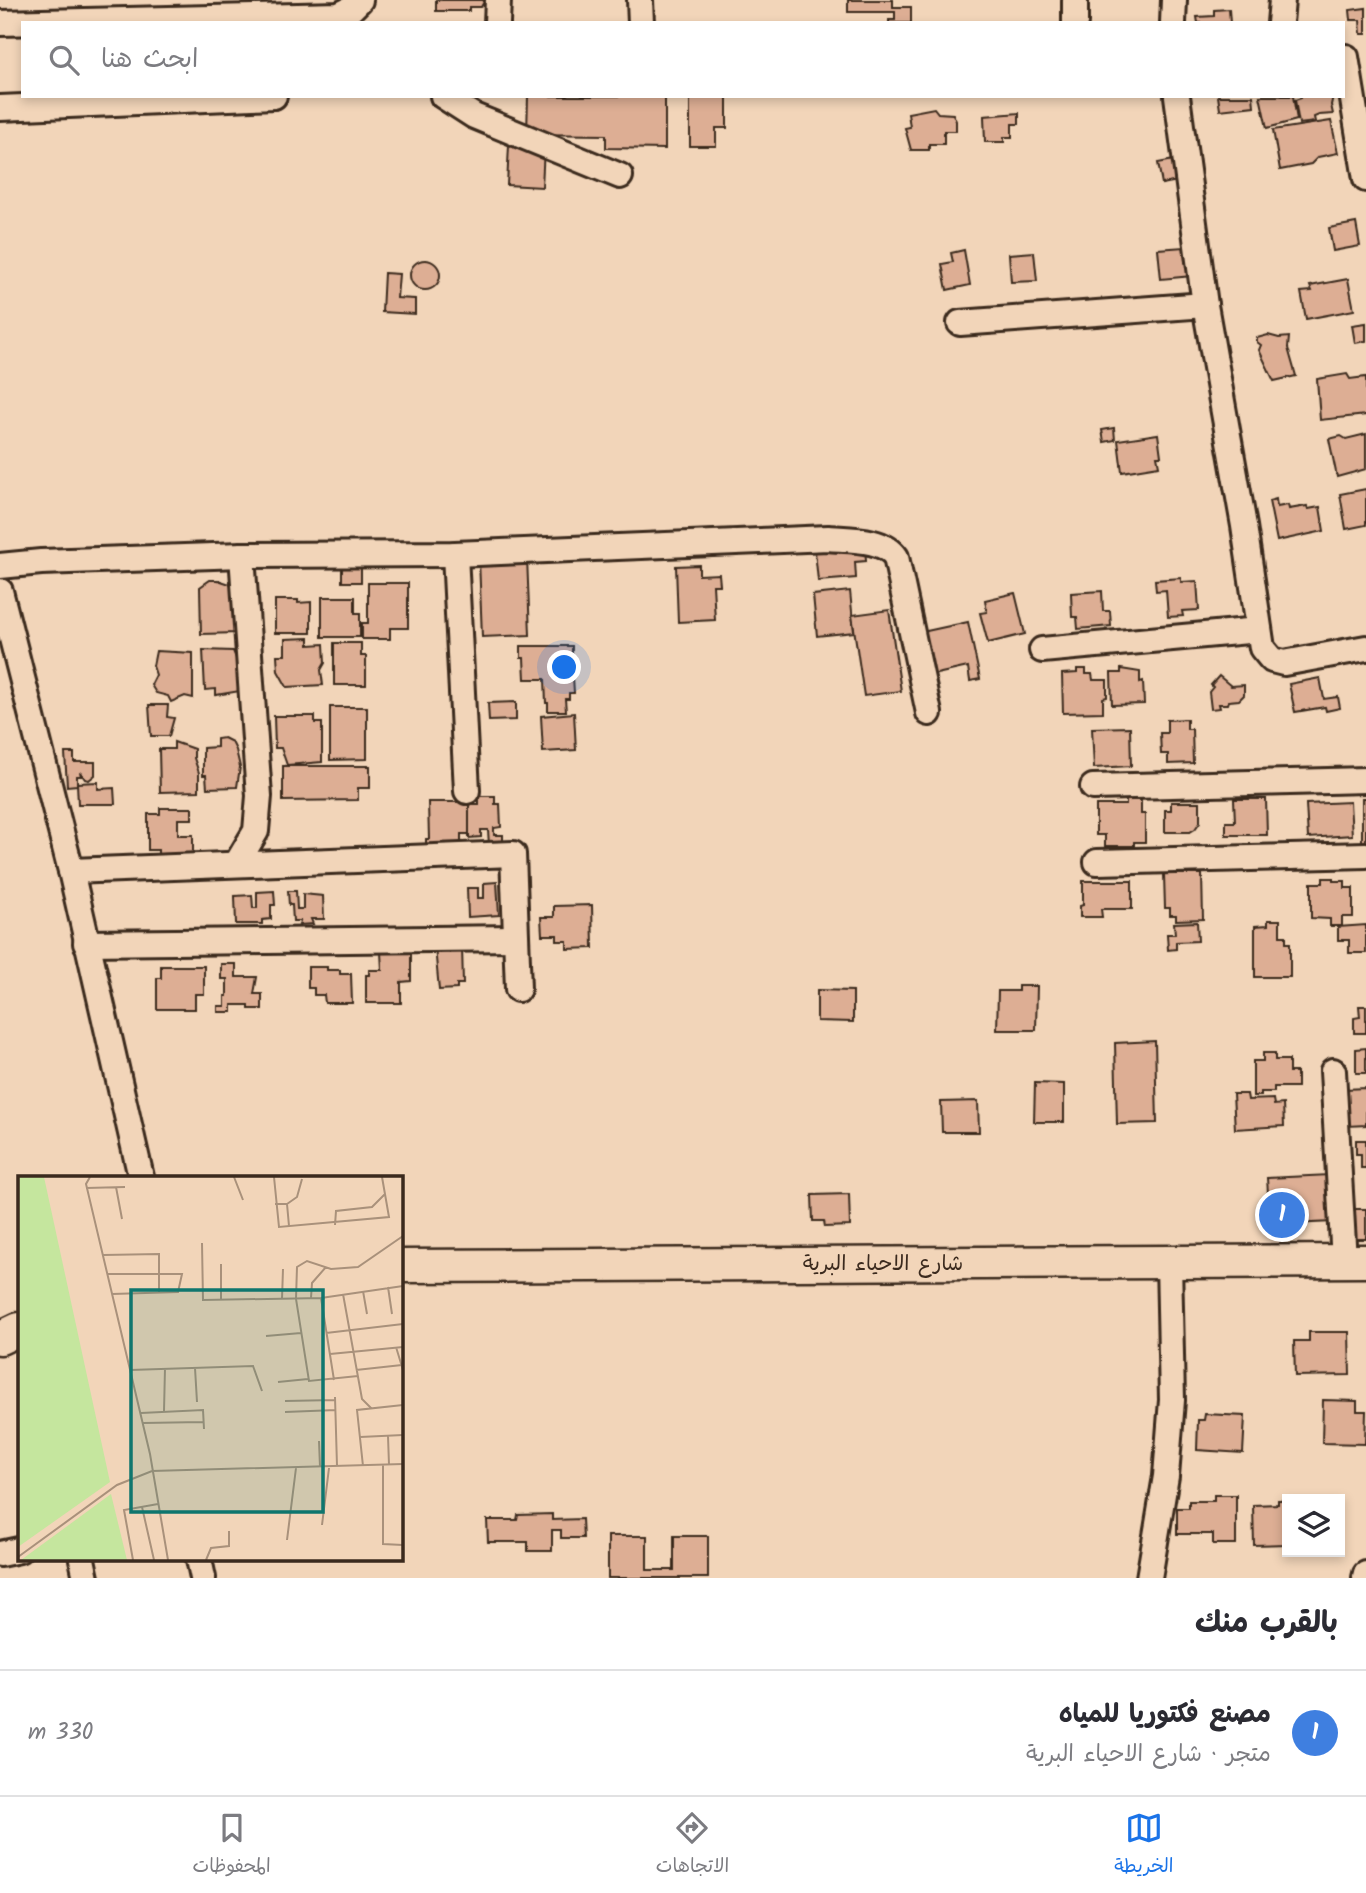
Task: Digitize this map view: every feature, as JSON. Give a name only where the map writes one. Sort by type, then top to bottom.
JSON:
[{"type":"main road","name":"شارع الاحياء البرية","points":[[402,1266],[1355,1261]]},
{"type":"main road","points":[[0,1338],[18,1329]]},
{"type":"street","points":[[27,21],[200,8],[338,15],[351,9],[360,0]]},
{"type":"street","points":[[497,21],[498,0]]},
{"type":"street","points":[[640,0],[641,21]]},
{"type":"street","points":[[1075,21],[1076,0]]},
{"type":"street","points":[[1173,21],[1174,0]]},
{"type":"street","points":[[1280,21],[1282,0]]},
{"type":"street","points":[[0,23],[21,21]]},
{"type":"street","points":[[1352,56],[1366,179]]},
{"type":"street","points":[[0,108],[228,98]]},
{"type":"street","points":[[446,98],[474,116],[620,176]]},
{"type":"street","points":[[1177,98],[1205,304],[1244,526],[1262,648],[1272,660],[1284,663],[1366,648]]},
{"type":"street","points":[[960,323],[1205,304]]},
{"type":"street","points":[[0,566],[41,562],[242,555],[455,554],[828,538],[864,542],[887,549],[896,557],[929,713]]},
{"type":"street","points":[[455,554],[467,791]]},
{"type":"street","points":[[237,863],[256,831],[259,796],[242,555]]},
{"type":"street","points":[[0,591],[71,872],[141,1176]]},
{"type":"street","points":[[1042,650],[1259,630]]},
{"type":"street","points":[[1093,787],[1366,780]]},
{"type":"street","points":[[71,872],[237,863],[513,854],[518,989]]},
{"type":"street","points":[[1097,862],[1366,855]]},
{"type":"street","points":[[86,943],[515,938]]},
{"type":"street","points":[[1333,1071],[1355,1261]]},
{"type":"street","points":[[1149,1578],[1166,1476],[1172,1400],[1169,1262]]},
{"type":"street","points":[[0,1554],[18,1550]]},
{"type":"street","points":[[82,1560],[86,1578]]},
{"type":"street","points":[[199,1560],[203,1578]]},
{"type":"building","points":[[436,0],[485,0],[481,7],[469,7],[469,11],[436,11]]},
{"type":"building","points":[[848,0],[893,0],[893,7],[911,7],[911,21],[889,21],[895,20],[895,12],[848,12]]},
{"type":"building","points":[[1366,8],[1366,34],[1361,34],[1360,20],[1351,20],[1350,10]]},
{"type":"building","points":[[1229,9],[1230,21],[1198,21],[1197,17],[1214,16],[1214,10]]},
{"type":"building","points":[[528,98],[665,98],[665,149],[606,148],[606,135],[527,134]]},
{"type":"building","points":[[690,98],[727,98],[727,128],[716,128],[716,146],[690,146]]},
{"type":"building","points":[[1218,98],[1253,98],[1254,106],[1220,110]]},
{"type":"building","points":[[1260,98],[1293,98],[1297,120],[1267,128]]},
{"type":"building","points":[[1333,98],[1333,114],[1319,115],[1314,117],[1315,122],[1299,124],[1295,100]]},
{"type":"building","points":[[934,108],[938,113],[953,114],[956,131],[944,131],[944,144],[929,144],[929,150],[911,150],[905,128],[910,127],[908,113]]},
{"type":"building","points":[[1019,113],[1019,124],[1012,124],[1012,137],[1004,137],[1004,142],[985,142],[984,116]]},
{"type":"building","points":[[1331,121],[1338,153],[1318,157],[1311,164],[1280,170],[1273,130]]},
{"type":"building","points":[[509,145],[544,147],[542,187],[507,185]]},
{"type":"building","points":[[1174,160],[1178,181],[1162,184],[1158,163]]},
{"type":"building","points":[[1356,223],[1360,246],[1333,251],[1329,228]]},
{"type":"building","points":[[1184,247],[1185,262],[1190,262],[1192,276],[1161,279],[1158,249]]},
{"type":"building","points":[[964,250],[970,285],[947,290],[942,264],[953,262],[951,253]]},
{"type":"building","points":[[1034,252],[1037,281],[1011,282],[1009,254]]},
{"type":"building","points":[[425,260],[436,264],[440,275],[436,286],[425,290],[414,286],[410,275],[414,264]]},
{"type":"building","points":[[384,273],[399,274],[397,298],[415,299],[415,314],[382,312]]},
{"type":"building","points":[[1348,279],[1354,310],[1306,319],[1301,292],[1312,291],[1310,286]]},
{"type":"building","points":[[1366,323],[1366,341],[1355,343],[1352,325]]},
{"type":"building","points":[[1268,335],[1289,337],[1288,348],[1296,376],[1274,381],[1259,350],[1261,345],[1257,342],[1257,338]]},
{"type":"building","points":[[1347,374],[1350,379],[1366,377],[1366,415],[1320,420],[1317,379]]},
{"type":"building","points":[[1114,428],[1115,440],[1104,442],[1102,430]]},
{"type":"building","points":[[1158,434],[1161,456],[1157,456],[1159,466],[1122,472],[1118,440]]},
{"type":"building","points":[[1366,434],[1366,469],[1337,477],[1329,439],[1341,436],[1346,439]]},
{"type":"building","points":[[1366,489],[1366,525],[1346,529],[1340,494]]},
{"type":"building","points":[[1276,499],[1277,507],[1320,507],[1324,531],[1277,541],[1269,501]]},
{"type":"building","points":[[865,546],[866,561],[855,562],[856,578],[818,581],[815,551]]},
{"type":"building","points":[[527,557],[530,635],[482,637],[479,559]]},
{"type":"building","points":[[342,560],[361,560],[361,582],[342,582]]},
{"type":"building","points":[[699,565],[699,575],[719,574],[720,585],[713,585],[715,620],[678,622],[676,566]]},
{"type":"building","points":[[1181,578],[1181,582],[1197,581],[1199,610],[1182,611],[1183,616],[1168,617],[1166,590],[1156,591],[1155,580]]},
{"type":"building","points":[[210,580],[233,585],[238,633],[201,634],[200,587]]},
{"type":"building","points":[[368,583],[408,583],[408,628],[390,628],[390,639],[362,639],[362,623],[368,623]]},
{"type":"building","points":[[850,591],[854,632],[817,636],[813,595]]},
{"type":"building","points":[[1102,591],[1103,611],[1110,611],[1111,626],[1078,629],[1077,617],[1072,617],[1071,593]]},
{"type":"building","points":[[1015,593],[1025,634],[988,643],[980,613],[987,612],[985,600]]},
{"type":"building","points":[[322,597],[355,597],[355,613],[360,613],[360,637],[322,637]]},
{"type":"building","points":[[275,600],[311,602],[311,633],[275,633]]},
{"type":"building","points":[[889,610],[901,691],[864,696],[852,615]]},
{"type":"building","points":[[968,622],[980,679],[970,681],[968,667],[932,675],[922,632]]},
{"type":"building","points":[[309,638],[309,645],[324,644],[325,663],[321,670],[323,685],[287,687],[278,671],[277,655],[285,655],[285,639]]},
{"type":"building","points":[[334,643],[361,643],[361,656],[366,656],[366,685],[334,685]]},
{"type":"building","points":[[521,646],[572,646],[572,665],[567,665],[568,677],[573,676],[574,693],[569,693],[569,699],[565,699],[566,711],[548,711],[545,679],[525,679]]},
{"type":"building","points":[[203,650],[233,651],[239,666],[240,691],[216,695],[216,689],[205,690]]},
{"type":"building","points":[[156,651],[193,653],[193,698],[185,696],[171,702],[168,696],[156,693],[151,685],[156,675],[153,666]]},
{"type":"building","points":[[1077,669],[1086,669],[1086,674],[1092,674],[1093,680],[1107,680],[1107,697],[1103,698],[1103,712],[1063,713],[1062,674],[1077,673]]},
{"type":"building","points":[[1121,669],[1140,672],[1144,704],[1112,705],[1111,673],[1121,673]]},
{"type":"building","points":[[1219,676],[1231,686],[1244,685],[1244,695],[1239,700],[1219,704],[1220,708],[1211,709],[1209,692]]},
{"type":"building","points":[[1320,678],[1324,699],[1338,697],[1340,708],[1326,711],[1325,707],[1295,712],[1289,684]]},
{"type":"building","points":[[516,702],[516,720],[489,721],[488,703]]},
{"type":"building","points":[[149,705],[168,705],[167,717],[174,718],[169,736],[151,736]]},
{"type":"building","points":[[330,707],[367,707],[367,759],[330,760]]},
{"type":"building","points":[[574,713],[576,750],[543,752],[541,716]]},
{"type":"building","points":[[274,716],[315,716],[315,723],[322,723],[322,762],[287,765],[281,748],[275,748]]},
{"type":"building","points":[[1187,719],[1187,729],[1192,729],[1193,763],[1168,764],[1168,754],[1161,754],[1160,733],[1167,733],[1167,720]]},
{"type":"building","points":[[1130,727],[1131,766],[1094,768],[1092,728]]},
{"type":"building","points":[[224,738],[232,742],[236,750],[240,767],[237,787],[207,788],[206,775],[203,775],[203,748],[217,747],[217,739]]},
{"type":"building","points":[[174,742],[194,749],[199,773],[199,791],[160,792],[159,749],[174,749]]},
{"type":"building","points":[[65,753],[74,753],[74,762],[95,762],[95,775],[89,780],[80,772],[77,785],[67,786]]},
{"type":"building","points":[[283,766],[370,766],[370,788],[358,788],[358,800],[283,801]]},
{"type":"building","points":[[98,782],[98,789],[114,788],[115,804],[78,804],[77,783]]},
{"type":"building","points":[[479,796],[495,796],[495,804],[500,804],[501,827],[494,828],[494,835],[503,835],[503,845],[489,845],[488,830],[481,830],[481,837],[469,838],[469,804],[479,804]]},
{"type":"building","points":[[1362,798],[1366,798],[1366,845],[1362,845]]},
{"type":"building","points":[[1234,799],[1266,799],[1267,835],[1226,835],[1226,822],[1235,822]]},
{"type":"building","points":[[1126,800],[1141,800],[1141,814],[1145,814],[1145,842],[1134,842],[1134,846],[1105,846],[1105,835],[1096,835],[1096,805],[1126,805]]},
{"type":"building","points":[[428,802],[469,802],[469,834],[461,834],[461,847],[426,847],[426,839],[429,839]]},
{"type":"building","points":[[1171,802],[1200,802],[1200,822],[1195,829],[1190,832],[1165,832],[1165,810],[1171,810]]},
{"type":"building","points":[[1350,802],[1352,835],[1308,838],[1306,804]]},
{"type":"building","points":[[160,808],[192,808],[192,819],[178,819],[178,835],[193,835],[193,855],[158,855],[158,850],[148,850],[148,814],[160,814]]},
{"type":"building","points":[[1164,874],[1202,874],[1203,919],[1176,920],[1176,915],[1170,915],[1170,908],[1165,908]]},
{"type":"building","points":[[1323,878],[1345,881],[1345,888],[1353,888],[1353,917],[1342,917],[1342,926],[1330,926],[1330,919],[1311,918],[1311,883],[1323,883]]},
{"type":"building","points":[[1083,881],[1132,881],[1132,909],[1101,909],[1102,917],[1080,917]]},
{"type":"building","points":[[497,882],[499,915],[468,917],[467,888],[478,888],[478,898],[484,898],[484,883]]},
{"type":"building","points":[[274,891],[275,905],[271,905],[271,919],[262,920],[262,924],[236,924],[235,896],[252,895],[253,908],[257,908],[257,892]]},
{"type":"building","points":[[288,891],[296,891],[297,909],[303,909],[303,894],[323,896],[324,919],[311,919],[313,924],[299,925],[300,921],[293,921]]},
{"type":"building","points":[[592,905],[593,948],[567,949],[567,941],[557,941],[557,935],[542,935],[541,917],[554,917],[554,906]]},
{"type":"building","points":[[1268,920],[1280,920],[1280,936],[1286,936],[1286,943],[1290,943],[1290,977],[1255,977],[1255,926],[1268,925]]},
{"type":"building","points":[[1197,922],[1198,941],[1176,942],[1176,949],[1168,950],[1167,934],[1175,934],[1174,923]]},
{"type":"building","points":[[1366,925],[1366,953],[1349,953],[1349,940],[1338,940],[1338,927]]},
{"type":"building","points":[[462,946],[463,984],[457,984],[457,989],[439,990],[435,947]]},
{"type":"building","points":[[398,948],[411,948],[411,981],[401,982],[401,1003],[366,1003],[366,975],[369,975],[369,970],[382,970],[381,952],[398,952]]},
{"type":"building","points":[[221,964],[236,964],[236,977],[257,977],[254,994],[262,994],[262,1009],[249,1009],[249,1005],[232,1005],[232,1012],[218,1012],[218,1006],[225,1006],[227,996],[227,979],[221,979]]},
{"type":"building","points":[[161,966],[204,966],[204,994],[195,994],[195,1009],[157,1009],[157,978],[161,978]]},
{"type":"building","points":[[308,967],[327,967],[327,970],[340,970],[340,974],[351,974],[352,1003],[325,1003],[324,995],[314,995],[314,988],[308,988]]},
{"type":"building","points":[[1018,986],[1037,986],[1036,1030],[997,1030],[998,991],[1018,991]]},
{"type":"building","points":[[817,990],[853,991],[853,1022],[817,1021]]},
{"type":"building","points":[[1359,1006],[1366,1006],[1366,1033],[1354,1033],[1354,1018],[1360,1017]]},
{"type":"building","points":[[1155,1041],[1157,1123],[1117,1124],[1115,1043]]},
{"type":"building","points":[[1366,1048],[1366,1073],[1356,1073],[1356,1049]]},
{"type":"building","points":[[1263,1053],[1275,1053],[1275,1060],[1289,1060],[1289,1072],[1297,1072],[1297,1087],[1274,1087],[1274,1092],[1261,1092],[1261,1096],[1253,1096],[1253,1061],[1263,1061]]},
{"type":"building","points":[[1035,1083],[1064,1084],[1064,1122],[1034,1122]]},
{"type":"building","points":[[1366,1088],[1366,1125],[1347,1126],[1345,1089]]},
{"type":"building","points":[[1233,1094],[1247,1094],[1248,1100],[1273,1099],[1274,1105],[1283,1104],[1284,1126],[1235,1129]]},
{"type":"building","points":[[978,1101],[979,1132],[942,1132],[941,1102]]},
{"type":"building","points":[[1356,1140],[1366,1140],[1366,1168],[1361,1168],[1361,1154],[1356,1154]]},
{"type":"building","points":[[1330,1175],[1333,1222],[1270,1225],[1267,1178]]},
{"type":"building","points":[[849,1194],[850,1226],[825,1227],[824,1221],[813,1221],[812,1195]]},
{"type":"building","points":[[1352,1209],[1366,1209],[1366,1239],[1352,1239]]},
{"type":"building","points":[[1309,1332],[1349,1332],[1350,1375],[1295,1376],[1294,1341],[1309,1341]]},
{"type":"building","points":[[1323,1400],[1357,1401],[1357,1411],[1366,1411],[1365,1444],[1322,1443]]},
{"type":"building","points":[[1205,1414],[1245,1416],[1243,1453],[1197,1450],[1198,1420],[1204,1420]]},
{"type":"building","points":[[1214,1495],[1236,1495],[1236,1544],[1213,1544],[1213,1534],[1177,1534],[1177,1508],[1189,1508],[1189,1501],[1214,1501]]},
{"type":"building","points":[[1278,1500],[1282,1500],[1282,1544],[1254,1545],[1253,1505],[1278,1504]]},
{"type":"building","points":[[552,1514],[552,1520],[582,1519],[583,1538],[561,1538],[561,1530],[552,1530],[552,1551],[528,1551],[528,1542],[488,1542],[487,1520],[517,1520],[518,1515]]},
{"type":"building","points":[[608,1536],[647,1536],[647,1570],[674,1570],[674,1536],[708,1536],[708,1578],[608,1578]]},
{"type":"place","name":"مصنع فكتوريا للمياه","points":[[1282,1215]]}]
